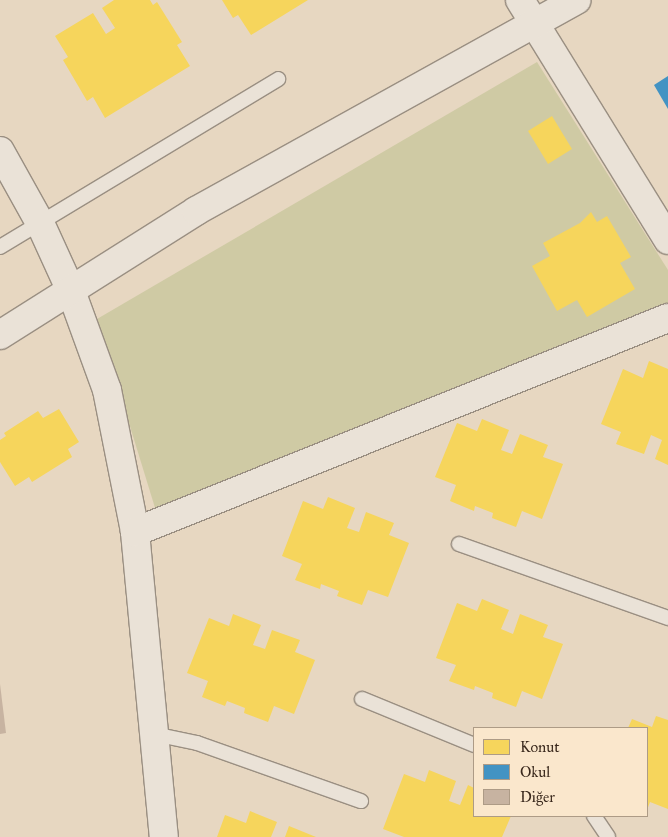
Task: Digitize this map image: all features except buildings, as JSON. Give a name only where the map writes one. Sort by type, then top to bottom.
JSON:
[{"type":"street","points":[[520,0],[668,240]]},
{"type":"street","points":[[0,335],[196,211],[576,0]]},
{"type":"street","points":[[0,151],[40,223],[71,291],[107,390],[135,532],[164,837]]},
{"type":"street","points":[[135,532],[668,318]]},
{"type":"lane","points":[[0,247],[278,79]]},
{"type":"lane","points":[[459,544],[668,618]]},
{"type":"lane","points":[[362,700],[473,745]]},
{"type":"lane","points":[[154,734],[197,742],[361,801]]},
{"type":"lane","points":[[595,817],[608,837]]},
{"type":"shaded area","points":[[537,62],[668,270],[668,304],[156,511],[97,319]]}]
